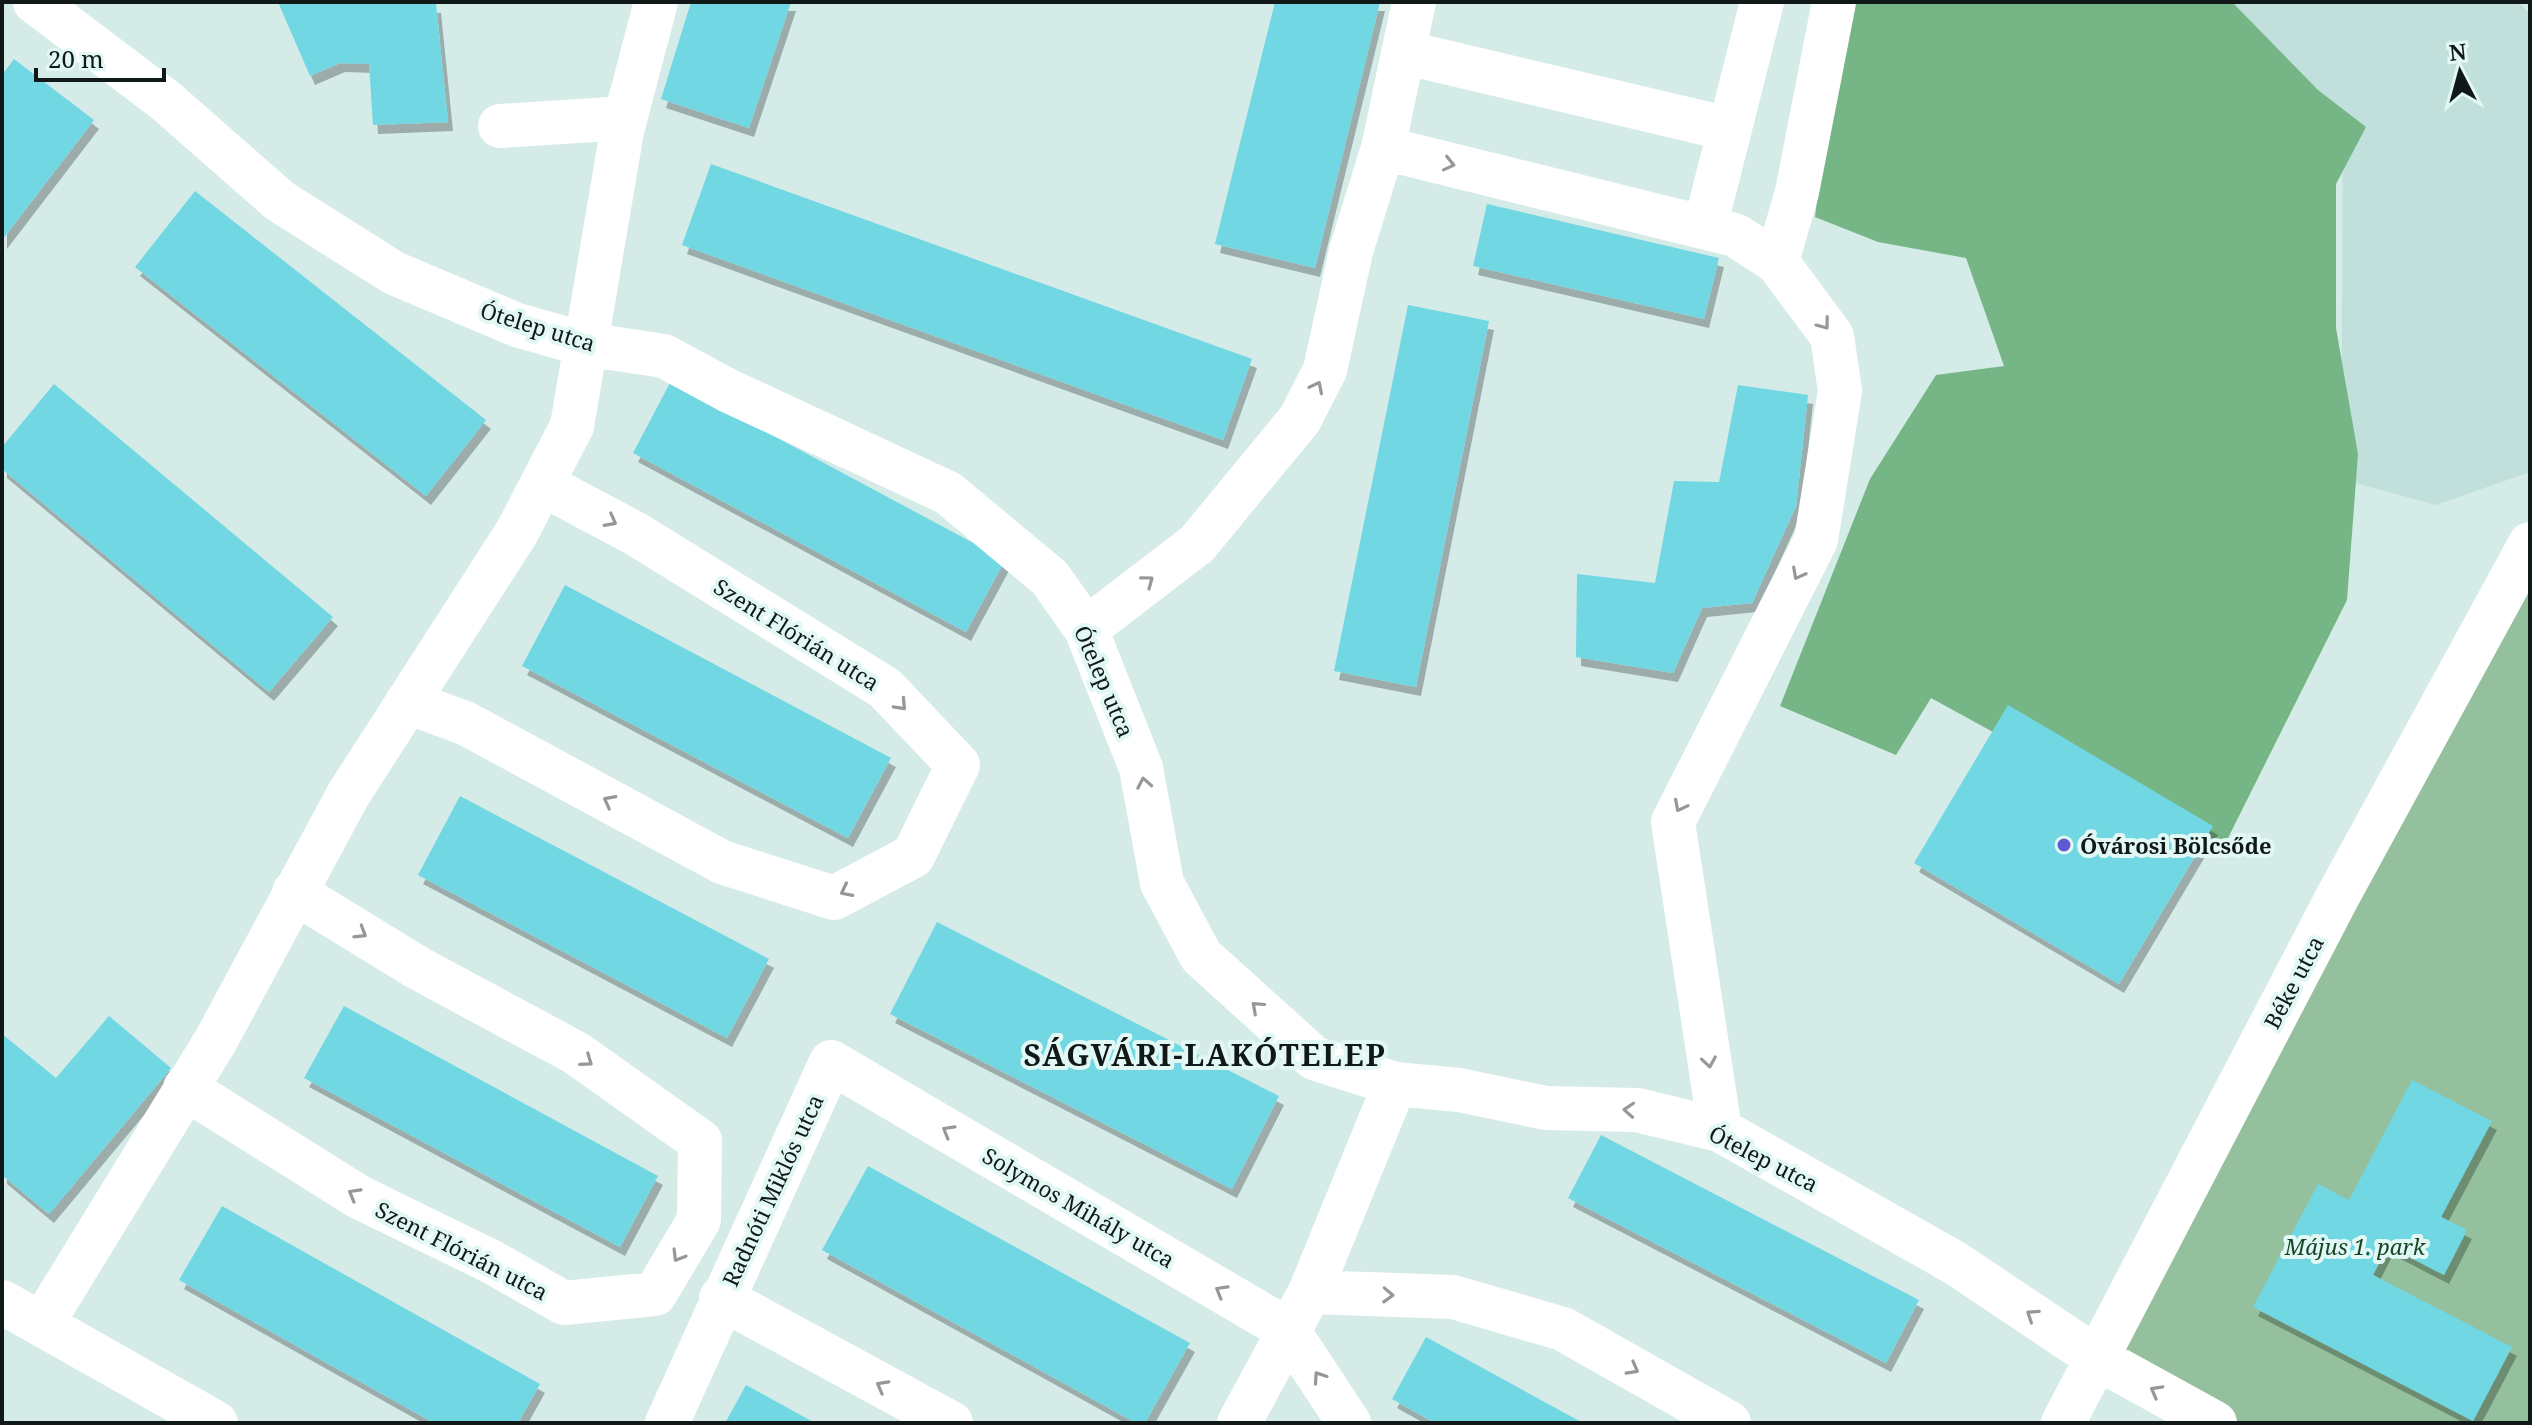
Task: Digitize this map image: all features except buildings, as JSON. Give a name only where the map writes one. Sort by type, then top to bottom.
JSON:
[{"type":"street","name":"Ótelep utca","points":[[35,2],[166,101],[280,201],[394,273],[517,325],[584,344],[664,356],[727,390],[948,493],[1050,578],[1086,629],[1141,768],[1162,883],[1201,956],[1314,1058],[1395,1084],[1459,1090],[1546,1108],[1637,1110],[1720,1130],[1955,1263],[2097,1358],[2215,1423]]},
{"type":"street","points":[[42,1324],[216,1040],[348,795],[517,532],[572,426],[625,118],[656,2]]},
{"type":"street","points":[[1086,629],[1197,544],[1300,419],[1325,370],[1351,251],[1383,148],[1414,2]]},
{"type":"street","points":[[1705,227],[1762,2]]},
{"type":"street","points":[[1777,262],[1800,177],[1834,2]]},
{"type":"street","points":[[1403,52],[1729,129]]},
{"type":"street","points":[[500,126],[625,118]]},
{"type":"street","points":[[1383,148],[1735,235],[1777,262],[1832,336],[1840,391],[1816,540],[1673,822],[1720,1130]]},
{"type":"street","name":"Szent Flórián utca","points":[[407,702],[465,723],[722,862],[834,898],[913,856],[958,765],[885,688],[636,534],[542,484]]},
{"type":"street","name":"Béke utca","points":[[2063,1423],[2332,908],[2530,544]]},
{"type":"street","name":"Szent Flórián utca","points":[[185,1088],[359,1197],[492,1262],[564,1303],[655,1294],[699,1220],[700,1141],[576,1053],[418,968],[294,892]]},
{"type":"street","name":"Radnóti Miklós utca","points":[[831,1062],[721,1298],[951,1423]]},
{"type":"street","name":"Solymos Mihály utca","points":[[831,1062],[1288,1330]]},
{"type":"street","points":[[1239,1423],[1310,1292],[1395,1084]]},
{"type":"street","points":[[1310,1292],[1453,1297],[1563,1329],[1729,1423]]},
{"type":"street","points":[[667,1423],[721,1298]]},
{"type":"street","points":[[2,1302],[216,1423]]},
{"type":"street","points":[[1288,1330],[1349,1423]]},
{"type":"shaded area","points":[[2218,2],[2518,2],[2530,14],[2530,472],[2436,505],[2341,479],[2343,135]]},
{"type":"green space","points":[[1842,2],[2232,2],[2318,90],[2366,127],[2336,184],[2336,328],[2358,454],[2347,600],[2219,856],[1931,698],[1896,755],[1780,706],[1870,479],[1936,375],[2004,366],[1966,258],[1878,242],[1815,217]]},
{"type":"green space","name":"Május 1. park","points":[[2530,546],[2530,1423],[2226,1423],[2097,1358]]},
{"type":"place","name":"Óvárosi Bölcsőde","points":[[2064,845]]},
{"type":"district","name":"SÁGVÁRI-LAKÓTELEP","points":[[1205,1054]]}]
